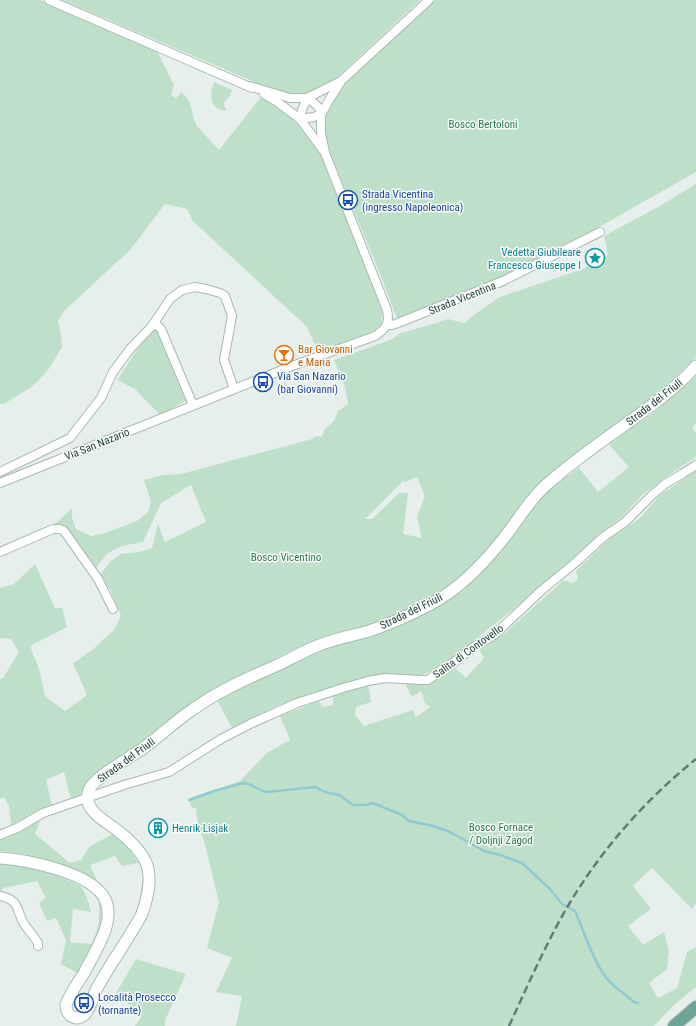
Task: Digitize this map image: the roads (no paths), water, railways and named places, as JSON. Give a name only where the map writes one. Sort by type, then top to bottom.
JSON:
[{"type":"main road","name":"Strada del Friuli","points":[[87,797],[88,792],[95,781],[143,749],[192,710],[210,698],[318,646],[372,630],[397,620],[432,603],[450,592],[466,579],[487,557],[541,489],[564,470],[654,405],[682,382],[696,366]]},
{"type":"main road","points":[[0,858],[30,861],[56,868],[94,886],[104,899],[107,907],[107,916],[102,939],[66,1005],[69,1015],[76,1018],[82,1017],[87,1012],[96,990],[142,914],[146,903],[149,880],[147,863],[141,854],[117,830],[94,812],[87,797]]},
{"type":"main road","points":[[674,1026],[696,1007]]},
{"type":"street","points":[[49,0],[248,86],[276,101],[300,120],[325,152]]},
{"type":"street","points":[[387,325],[389,318],[387,310],[325,152],[321,131],[322,113],[341,81],[429,0]]},
{"type":"street","points":[[248,86],[290,98],[307,98],[341,81]]},
{"type":"street","points":[[307,98],[317,106],[322,113]]},
{"type":"street","points":[[300,120],[307,98]]},
{"type":"street","points":[[300,120],[314,117],[322,113]]},
{"type":"street","name":"Strada Vicentina","points":[[387,325],[398,323],[503,281],[600,232]]},
{"type":"street","name":"Via San Nazario","points":[[0,472],[70,438],[101,398],[113,372],[130,349],[152,326],[170,299],[182,290],[194,287],[220,293],[225,296],[232,316],[224,360],[234,389]]},
{"type":"street","points":[[152,326],[156,324],[161,329],[193,405]]},
{"type":"street","name":"Via San Nazario","points":[[0,483],[292,366],[375,336],[387,325]]},
{"type":"street","name":"Salita di Contovello","points":[[0,835],[19,827],[43,813],[87,797],[169,772],[221,739],[275,713],[303,702],[344,688],[385,678],[428,680],[475,646],[494,635],[542,590],[575,563],[602,538],[625,522],[653,494],[665,484],[696,465]]},
{"type":"street","points":[[0,552],[53,529],[60,529],[64,531],[98,579],[113,609]]},
{"type":"street","points":[[0,896],[11,900],[17,906],[23,922],[38,943],[38,946]]},
{"type":"waterway","points":[[189,800],[243,783],[267,792],[315,787],[325,792],[339,795],[353,805],[366,805],[373,803],[402,815],[409,821],[448,831],[484,851],[522,863],[550,889],[562,904],[575,911],[599,967],[610,982],[634,1002],[638,1003]]},
{"type":"railway","points":[[509,1026],[557,925],[592,868],[624,829],[658,792],[696,759]]},
{"type":"place","name":"Strada Vicentina (ingresso Napoleonica)","points":[[348,200]]},
{"type":"place","name":"Vedetta Giubileare Francesco Giuseppe I","points":[[595,258]]},
{"type":"place","name":"Bar Giovanni e Maria","points":[[284,355]]},
{"type":"place","name":"Via San Nazario (bar Giovanni)","points":[[263,382]]},
{"type":"place","name":"Henrik Lisjak","points":[[158,828]]},
{"type":"place","name":"Località Prosecco (tornante)","points":[[84,1003]]},
{"type":"park label","name":"Bosco Bertoloni","points":[[483,124]]},
{"type":"park label","name":"Bosco Vicentino","points":[[286,557]]},
{"type":"park label","name":"Bosco Fornace / Doljnji Zagod","points":[[501,833]]}]
